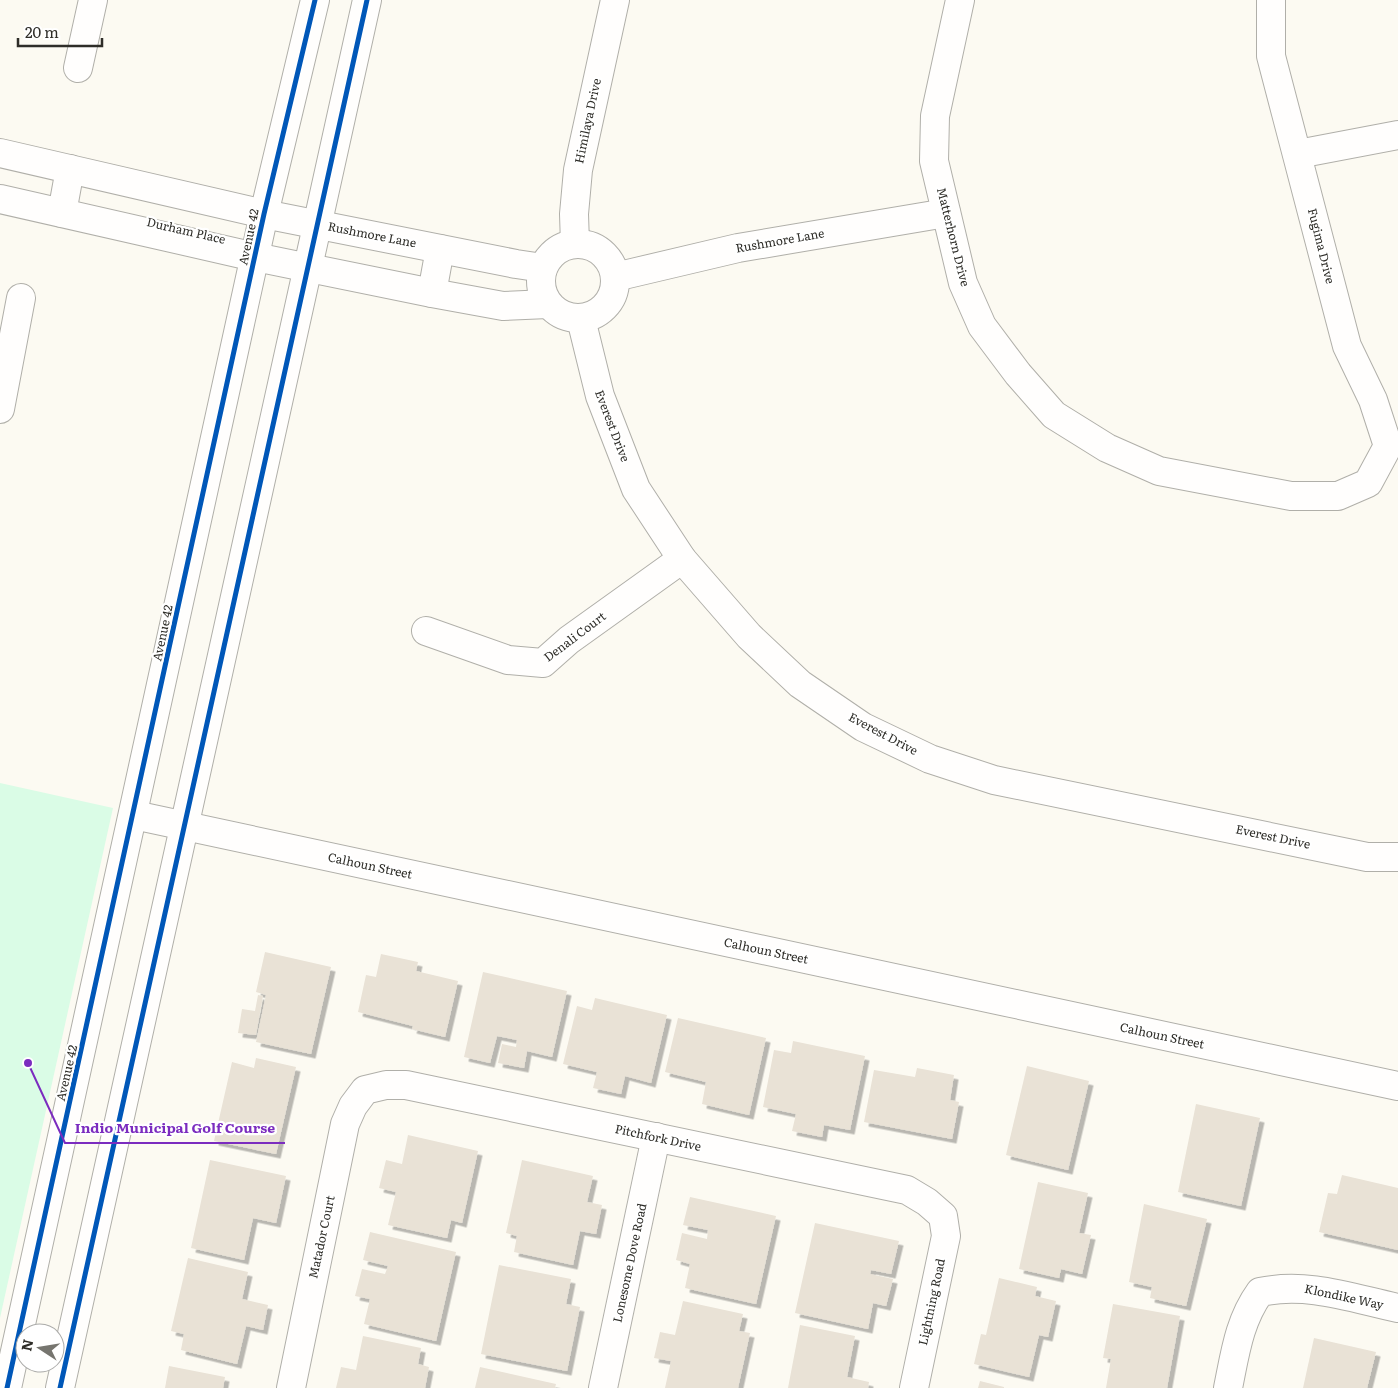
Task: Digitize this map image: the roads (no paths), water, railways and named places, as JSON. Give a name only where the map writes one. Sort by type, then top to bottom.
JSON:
[{"type":"street","points":[[78,68],[93,0]]},
{"type":"street","name":"Avenue 42","points":[[6,1388],[134,815],[264,214],[315,0]]},
{"type":"street","points":[[60,1388],[367,0]]},
{"type":"street","name":"Himilaya Drive","points":[[575,244],[574,214],[578,170],[615,0]]},
{"type":"street","name":"Matterhorn Drive","points":[[960,0],[935,116],[934,161],[963,283],[982,326],[1018,374],[1054,415],[1107,448],[1158,471],[1291,496],[1338,496],[1368,483]]},
{"type":"street","name":"Fugima Drive","points":[[1272,0],[1271,56],[1347,346],[1373,400],[1388,446],[1368,483]]},
{"type":"street","points":[[1298,154],[1398,134]]},
{"type":"street","points":[[0,153],[264,214],[318,224]]},
{"type":"street","points":[[62,213],[70,170]]},
{"type":"street","name":"Durham Place","points":[[0,199],[308,268],[432,293],[503,306],[548,304]]},
{"type":"street","name":"Rushmore Lane","points":[[615,277],[738,248],[946,213]]},
{"type":"street","name":"Rushmore Lane","points":[[318,224],[543,268]]},
{"type":"street","points":[[575,244],[597,249],[612,266],[615,277],[614,289],[610,300],[592,316],[581,319],[568,318],[557,313],[548,304],[541,287],[543,268],[556,251],[575,244]]},
{"type":"street","points":[[432,293],[440,249]]},
{"type":"street","points":[[0,409],[21,298]]},
{"type":"street","name":"Everest Drive","points":[[581,319],[600,396],[636,489],[682,559],[749,636],[800,684],[863,727],[930,759],[1004,782],[1366,857],[1398,857]]},
{"type":"street","name":"Denali Court","points":[[426,631],[508,660],[543,662],[569,640],[682,559]]},
{"type":"street","name":"Calhoun Street","points":[[134,815],[1398,1086]]},
{"type":"street","name":"Pitchfork Drive","points":[[364,1090],[406,1085],[907,1190],[927,1202],[943,1216]]},
{"type":"street","name":"Matador Court","points":[[291,1388],[345,1124],[353,1106],[364,1090]]},
{"type":"street","name":"Lonesome Dove Road","points":[[604,1388],[656,1137]]},
{"type":"street","name":"Lightning Road","points":[[914,1388],[946,1236],[943,1216]]},
{"type":"street","name":"Klondike Way","points":[[1228,1388],[1241,1326],[1248,1308],[1260,1292],[1282,1287],[1302,1287],[1398,1308]]},
{"type":"place","name":"Indio Municipal Golf Course","points":[[28,1063]]}]
